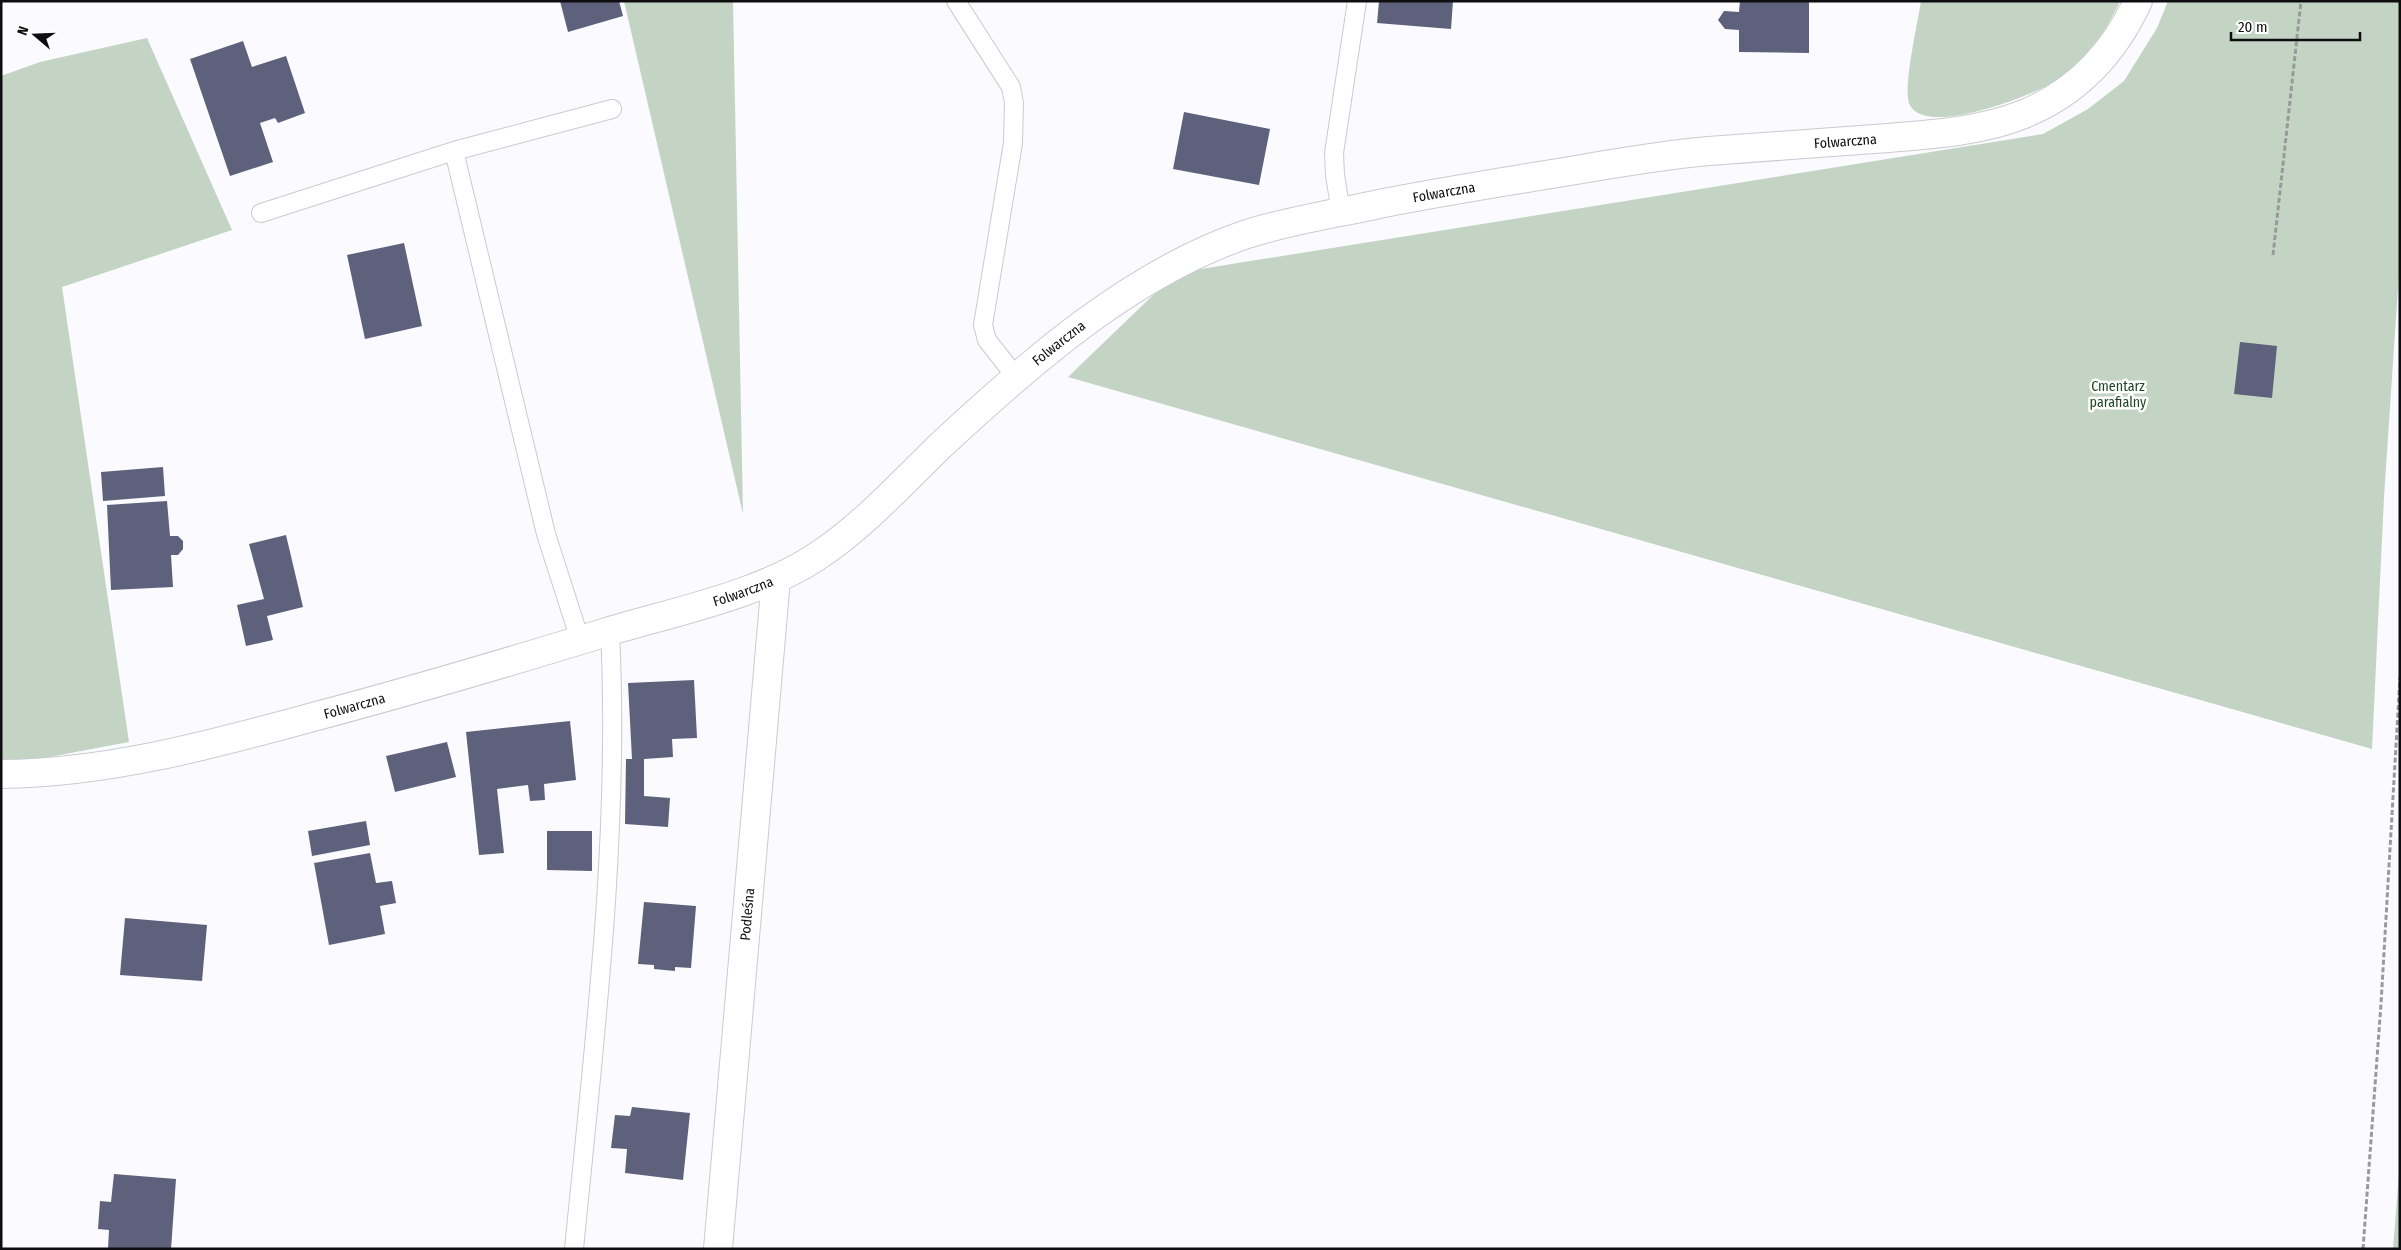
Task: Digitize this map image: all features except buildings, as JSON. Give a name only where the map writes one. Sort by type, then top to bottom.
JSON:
[{"type":"street","name":"Folwarczna","points":[[1,774],[70,770],[202,747],[366,703],[610,631],[776,579],[812,560],[845,535],[1016,377],[1095,316],[1184,261],[1247,234],[1341,212],[1478,186],[1673,155],[1932,134],[2004,121],[2053,100],[2094,69],[2111,50],[2126,27],[2138,1]]},
{"type":"street","name":"Podleśna","points":[[718,1249],[776,579]]},
{"type":"lane","points":[[956,1],[1011,87],[1014,103],[1013,143],[983,325],[987,340],[1016,377]]},
{"type":"lane","points":[[1341,212],[1335,175],[1334,153],[1358,1]]},
{"type":"lane","points":[[261,213],[454,151],[612,109]]},
{"type":"lane","points":[[454,151],[546,534],[580,640]]},
{"type":"lane","points":[[574,1249],[610,842],[612,681],[610,631]]},
{"type":"path","points":[[2273,255],[2301,1]]},
{"type":"path","points":[[2363,1249],[2381,1004],[2400,677]]},
{"type":"green space","points":[[624,1],[733,1],[743,514]]},
{"type":"green space","points":[[1921,1],[2120,1],[2095,44],[2069,72],[2059,79],[2047,86],[2005,103],[1956,116],[1935,117],[1918,113],[1909,103],[1908,95],[1909,69]]},
{"type":"green space","name":"Cmentarz parafialny","points":[[2168,1],[2400,1],[2400,258],[2384,497],[2372,749],[1068,377],[1176,273],[2043,134],[2088,109],[2124,81],[2157,28]]},
{"type":"green space","points":[[147,38],[232,230],[62,287],[129,742],[33,760],[1,762],[1,76],[40,62]]},
{"type":"green space","points":[[2400,1161],[2400,1249],[2393,1249]]}]
